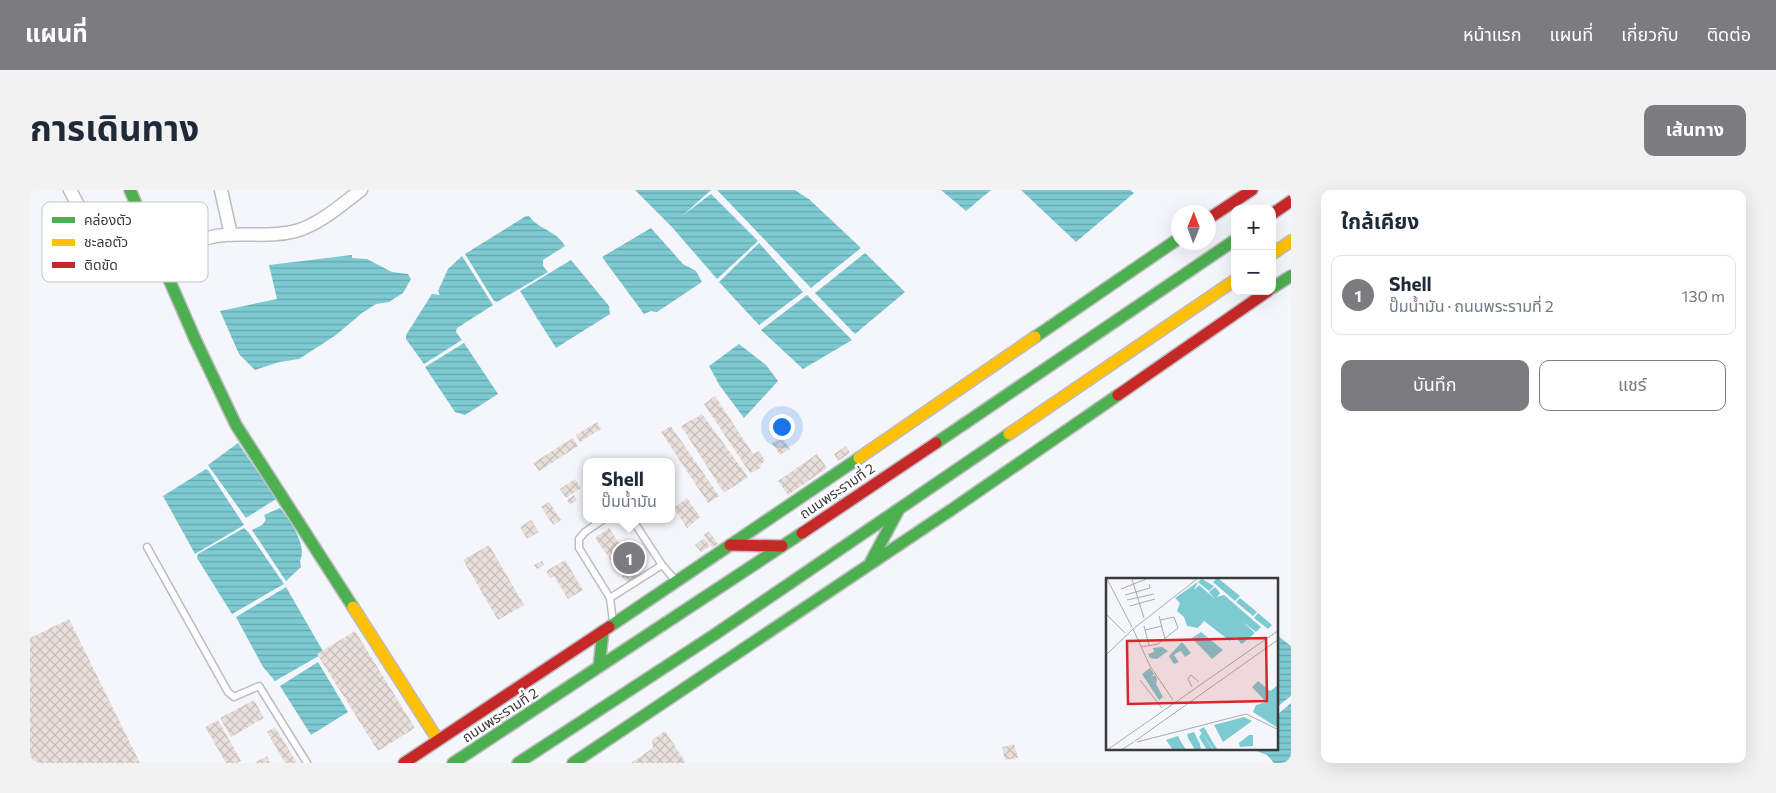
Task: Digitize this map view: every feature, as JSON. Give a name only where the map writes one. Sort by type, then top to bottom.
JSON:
[{"type":"main road","points":[[130,190],[135,202]]},
{"type":"main road","points":[[1216,214],[1252,190]]},
{"type":"main road","points":[[1276,211],[1291,201]]},
{"type":"main road","points":[[1276,251],[1291,241]]},
{"type":"main road","name":"ถนนพระรามที่ 2","points":[[453,763],[782,546],[1231,243]]},
{"type":"main road","name":"ถนนพระรามที่ 2","points":[[404,763],[677,582],[1171,245]]},
{"type":"main road","points":[[1276,285],[1291,276]]},
{"type":"main road","points":[[170,282],[194,339],[236,425],[438,740]]},
{"type":"main road","points":[[518,763],[714,635],[1231,283]]},
{"type":"main road","points":[[573,763],[868,565],[1262,295]]},
{"type":"main road","points":[[868,565],[900,508]]},
{"type":"main road","points":[[730,545],[782,546]]},
{"type":"main road","points":[[599,667],[603,631]]},
{"type":"street","points":[[70,190],[76,202]]},
{"type":"street","points":[[221,190],[230,235]]},
{"type":"street","points":[[208,239],[230,235],[272,234],[296,231],[310,226],[361,190]]},
{"type":"lane","points":[[598,523],[585,532],[579,539],[579,548],[610,598],[614,624]]},
{"type":"lane","points":[[635,523],[662,565],[677,582]]},
{"type":"lane","points":[[147,546],[228,692],[234,697],[259,686],[307,763]]},
{"type":"lane","points":[[610,598],[662,565]]},
{"type":"water","points":[[635,190],[711,190],[682,216],[711,194],[758,241],[717,279],[671,226]]},
{"type":"water","points":[[717,190],[795,190],[810,200],[861,248],[811,288]]},
{"type":"water","points":[[941,190],[991,190],[966,211]]},
{"type":"water","points":[[1021,190],[1130,190],[1134,193],[1076,242]]},
{"type":"water","points":[[526,216],[529,216],[533,221],[557,237],[565,246],[543,260],[543,266],[548,272],[497,302],[494,301],[465,254]]},
{"type":"water","points":[[651,228],[683,264],[696,271],[702,282],[657,312],[651,311],[644,314],[602,257]]},
{"type":"water","points":[[759,243],[803,292],[759,325],[719,282]]},
{"type":"water","points":[[865,253],[905,292],[855,334],[815,293]]},
{"type":"water","points":[[352,255],[352,258],[367,259],[392,272],[408,274],[411,279],[403,293],[389,302],[376,304],[336,335],[299,359],[279,362],[255,370],[239,354],[220,311],[277,299],[269,265]]},
{"type":"water","points":[[462,256],[493,305],[457,328],[456,332],[462,340],[424,364],[406,339],[406,335],[432,294],[440,295],[438,291],[448,269]]},
{"type":"water","points":[[571,260],[609,306],[610,314],[556,348],[520,291]]},
{"type":"water","points":[[807,295],[852,340],[803,369],[761,330]]},
{"type":"water","points":[[464,343],[498,394],[465,415],[455,412],[425,367]]},
{"type":"water","points":[[739,344],[766,365],[778,381],[744,418],[720,386],[709,366]]},
{"type":"water","points":[[238,443],[276,499],[246,518],[208,465]]},
{"type":"water","points":[[206,469],[244,525],[195,554],[163,496]]},
{"type":"water","points":[[280,508],[300,540],[302,548],[301,567],[286,581],[252,530],[262,525],[266,520],[264,515]]},
{"type":"water","points":[[244,528],[284,584],[232,614],[197,558],[198,554]]},
{"type":"water","points":[[286,587],[324,653],[275,681],[263,667],[236,617]]},
{"type":"water","points":[[1278,636],[1291,646],[1291,696],[1278,706]]},
{"type":"water","points":[[318,662],[348,712],[311,735],[280,686]]},
{"type":"water","points":[[1291,703],[1291,763],[1274,763],[1267,755],[1254,750],[1278,750],[1278,714]]},
{"type":"building","points":[[715,396],[753,454],[759,451],[765,461],[760,465],[761,468],[750,473],[704,404]]},
{"type":"building","points":[[702,414],[748,477],[724,493],[681,426]]},
{"type":"building","points":[[597,422],[601,429],[580,442],[576,435]]},
{"type":"building","points":[[671,426],[719,496],[708,503],[661,432]]},
{"type":"building","points":[[782,437],[790,449],[780,455],[772,443]]},
{"type":"building","points":[[573,438],[578,446],[539,471],[533,463]]},
{"type":"building","points":[[846,446],[850,453],[838,461],[834,454]]},
{"type":"building","points":[[817,454],[827,468],[788,495],[778,481]]},
{"type":"building","points":[[575,479],[581,488],[566,498],[560,489]]},
{"type":"building","points":[[574,495],[577,500],[570,505],[567,500]]},
{"type":"building","points":[[687,498],[700,517],[687,528],[675,507]]},
{"type":"building","points":[[549,502],[561,520],[553,525],[541,507]]},
{"type":"building","points":[[531,520],[539,532],[527,539],[520,527]]},
{"type":"building","points":[[609,528],[640,574],[627,583],[595,538]]},
{"type":"building","points":[[709,531],[718,544],[712,547],[704,535]]},
{"type":"building","points":[[704,538],[710,546],[701,552],[695,545]]},
{"type":"building","points":[[489,545],[524,605],[498,620],[463,560]]},
{"type":"building","points":[[565,560],[583,590],[568,599],[554,576],[550,578],[546,571]]},
{"type":"building","points":[[542,561],[544,565],[537,569],[534,565]]},
{"type":"building","points":[[69,619],[140,763],[30,763],[30,638]]},
{"type":"building","points":[[355,631],[415,728],[378,751],[317,654]]},
{"type":"building","points":[[254,700],[264,718],[231,737],[220,718]]},
{"type":"building","points":[[218,720],[241,761],[237,763],[226,763],[205,727]]},
{"type":"building","points":[[275,727],[297,763],[285,763],[267,732]]},
{"type":"building","points":[[665,731],[686,763],[631,763],[653,748],[652,740]]},
{"type":"building","points":[[1014,744],[1018,758],[1005,760],[1002,747]]},
{"type":"building","points":[[267,756],[270,763],[254,763]]},
{"type":"traffic: fast","points":[[130,190],[135,202]]},
{"type":"traffic: fast","points":[[936,443],[1231,243]]},
{"type":"traffic: fast","points":[[1035,337],[1171,244]]},
{"type":"traffic: fast","points":[[1276,285],[1291,276]]},
{"type":"traffic: fast","points":[[170,282],[236,425],[353,607]]},
{"type":"traffic: fast","points":[[573,763],[951,510],[1118,395]]},
{"type":"traffic: fast","points":[[518,763],[714,635],[1009,434]]},
{"type":"traffic: fast","points":[[609,627],[859,458]]},
{"type":"traffic: fast","points":[[869,565],[898,511]]},
{"type":"traffic: fast","points":[[453,763],[802,533]]},
{"type":"traffic: fast","points":[[599,667],[603,631]]},
{"type":"traffic: slow","points":[[1276,251],[1291,241]]},
{"type":"traffic: slow","points":[[1009,434],[1231,283]]},
{"type":"traffic: slow","points":[[859,458],[1035,337]]},
{"type":"traffic: slow","points":[[353,607],[438,740]]},
{"type":"traffic: jam","points":[[1216,214],[1252,190]]},
{"type":"traffic: jam","points":[[1276,211],[1291,201]]},
{"type":"traffic: jam","points":[[1118,395],[1262,295]]},
{"type":"traffic: jam","points":[[802,533],[936,443]]},
{"type":"traffic: jam","points":[[730,545],[782,546]]},
{"type":"traffic: jam","points":[[404,763],[609,627]]},
{"type":"place","name":"Shell","points":[[629,558]]}]
